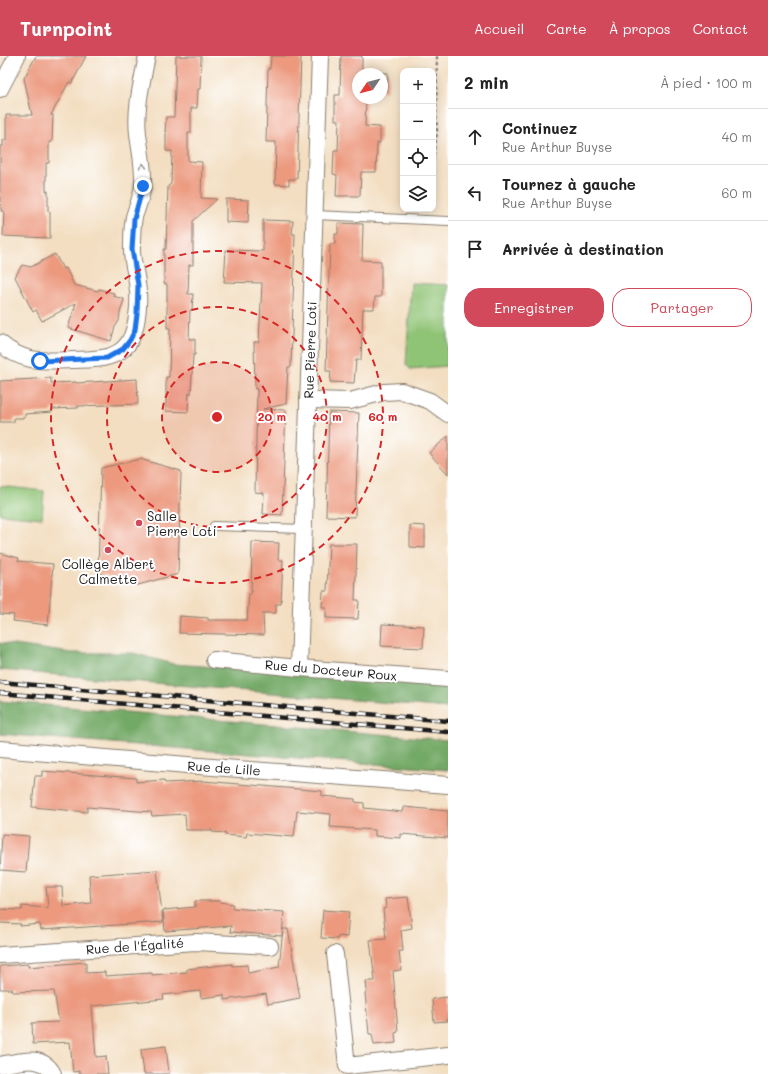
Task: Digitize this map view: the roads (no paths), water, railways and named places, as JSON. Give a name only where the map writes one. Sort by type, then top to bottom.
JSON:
[{"type":"street","points":[[0,89],[17,56]]},
{"type":"street","points":[[0,343],[7,350],[23,358],[40,361],[107,358],[123,349],[130,340],[135,330],[138,285],[132,249],[134,219],[143,186],[143,160],[138,134],[137,114],[147,56]]},
{"type":"street","name":"Rue Pierre Loti","points":[[299,668],[320,56]]},
{"type":"street","points":[[308,400],[350,401],[384,392],[402,391],[430,401],[448,414]]},
{"type":"street","name":"Rue du Docteur Roux","points":[[214,660],[448,679]]},
{"type":"street","name":"Rue de Lille","points":[[0,749],[448,785]]},
{"type":"street","name":"Rue de l'Égalité","points":[[0,955],[196,942],[270,946]]},
{"type":"street","points":[[335,954],[347,1066],[448,1055]]},
{"type":"street","points":[[0,1064],[35,1060],[43,1062],[48,1066],[53,1074]]},
{"type":"lane","points":[[315,215],[448,221]]},
{"type":"lane","points":[[214,526],[304,529]]},
{"type":"railway","points":[[0,682],[448,721]]},
{"type":"railway","points":[[0,693],[448,732]]},
{"type":"place","name":"Salle Pierre Loti","points":[[139,523]]},
{"type":"place","name":"Collège Albert Calmette","points":[[108,550]]}]
